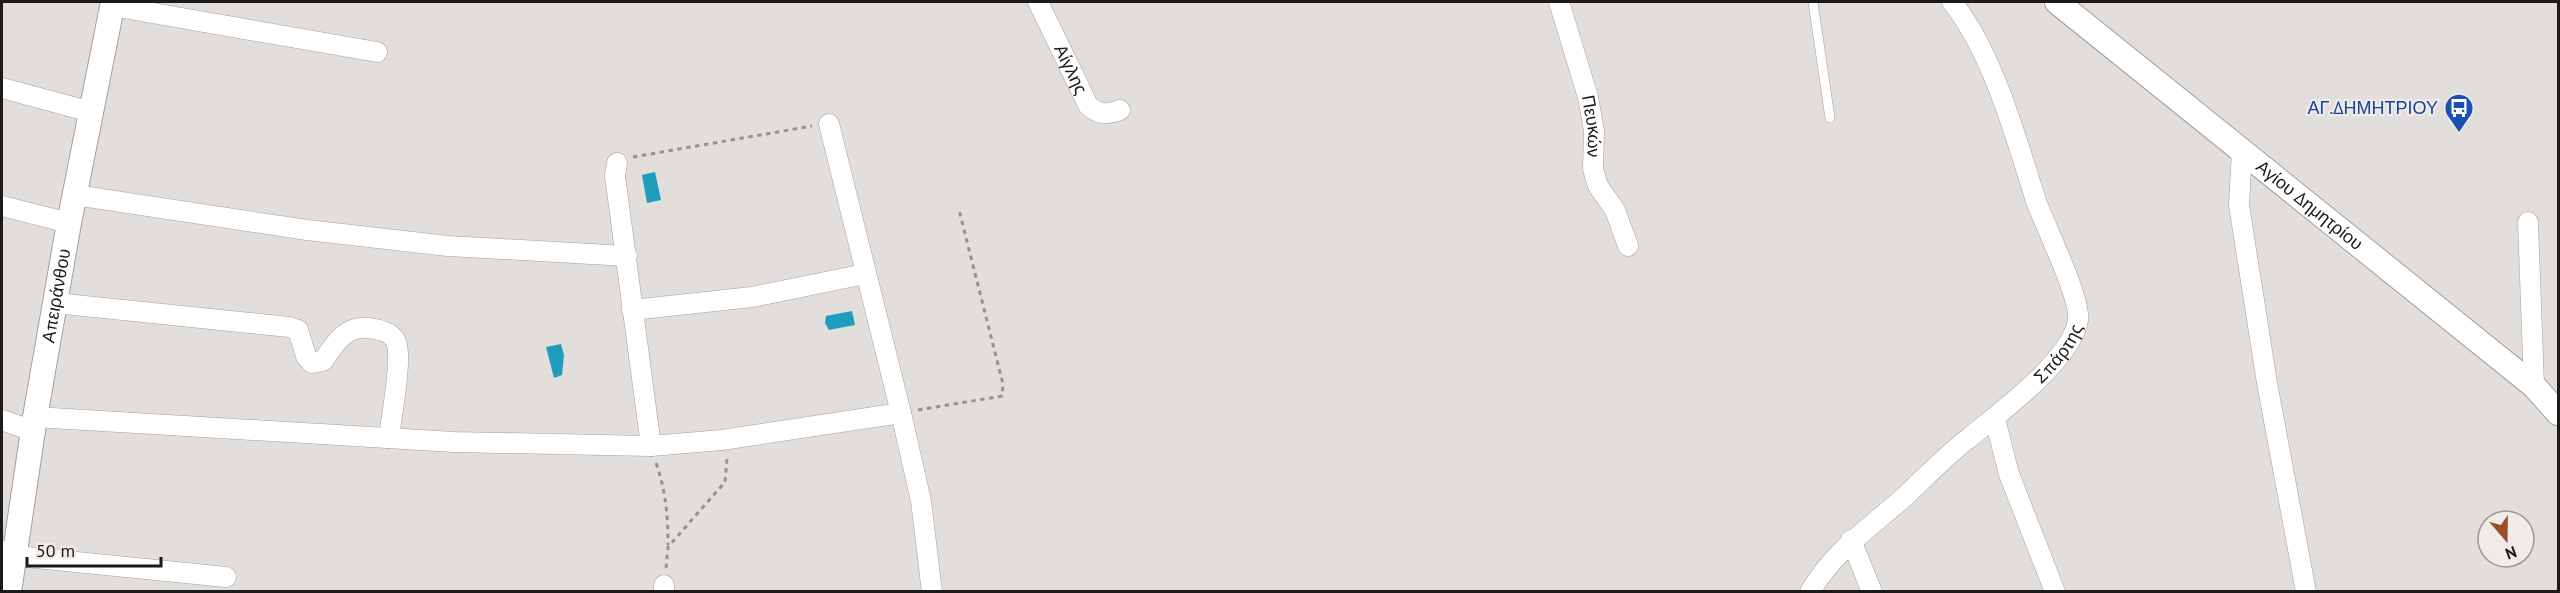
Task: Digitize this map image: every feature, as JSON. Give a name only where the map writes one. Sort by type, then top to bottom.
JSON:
[{"type":"street","name":"Αίγλης","points":[[1038,2],[1088,105],[1096,112],[1107,114],[1120,110]]},
{"type":"street","name":"Πευκών","points":[[1559,2],[1588,97],[1594,131],[1593,169],[1598,186],[1615,210],[1628,246]]},
{"type":"street","name":"Σπάρτης","points":[[1810,591],[1823,571],[1851,540],[1890,510],[1968,438],[1995,419],[2057,358],[2071,338],[2078,319],[2071,288],[2041,215],[2017,140],[1992,76],[1967,20],[1952,2]]},
{"type":"street","name":"Αγίου Δημητρίου","points":[[2057,2],[2534,386],[2559,412]]},
{"type":"street","points":[[112,4],[377,52]]},
{"type":"street","name":"Απειράνθου","points":[[9,591],[9,554],[69,223],[112,4]]},
{"type":"street","points":[[2,88],[91,112]]},
{"type":"street","points":[[829,124],[921,501],[932,591]]},
{"type":"street","points":[[2242,150],[2239,205],[2267,383],[2306,591]]},
{"type":"street","points":[[617,163],[615,176],[651,446]]},
{"type":"street","points":[[75,195],[307,230],[448,246],[627,255]]},
{"type":"street","points":[[2,206],[69,223]]},
{"type":"street","points":[[2528,222],[2534,386]]},
{"type":"street","points":[[632,310],[752,297],[865,274]]},
{"type":"street","points":[[55,303],[289,327],[298,330],[306,356],[312,363],[323,361],[339,338],[350,330],[368,328],[389,333],[396,342],[399,356],[389,438]]},
{"type":"street","points":[[2,420],[34,424],[454,442],[651,446],[722,440],[901,413]]},
{"type":"street","points":[[1995,419],[2009,474],[2055,591]]},
{"type":"street","points":[[1851,540],[1872,591]]},
{"type":"street","points":[[9,554],[226,577]]},
{"type":"lane","points":[[1813,2],[1830,118]]},
{"type":"path","points":[[617,163],[627,158],[829,124]]},
{"type":"path","points":[[901,413],[1002,396],[1003,384],[959,210]]},
{"type":"path","points":[[668,547],[725,482],[728,461],[722,440]]},
{"type":"path","points":[[651,446],[663,483],[668,511],[668,547],[664,588]]},
{"type":"water","points":[[655,172],[661,200],[647,203],[642,175]]},
{"type":"water","points":[[852,311],[855,325],[829,330],[825,323],[826,316]]},
{"type":"water","points":[[561,344],[564,355],[562,375],[554,378],[546,347]]},
{"type":"place","name":"ΑΓ.ΔΗΜΗΤΡΙΟΥ","points":[[2459,134]]}]
